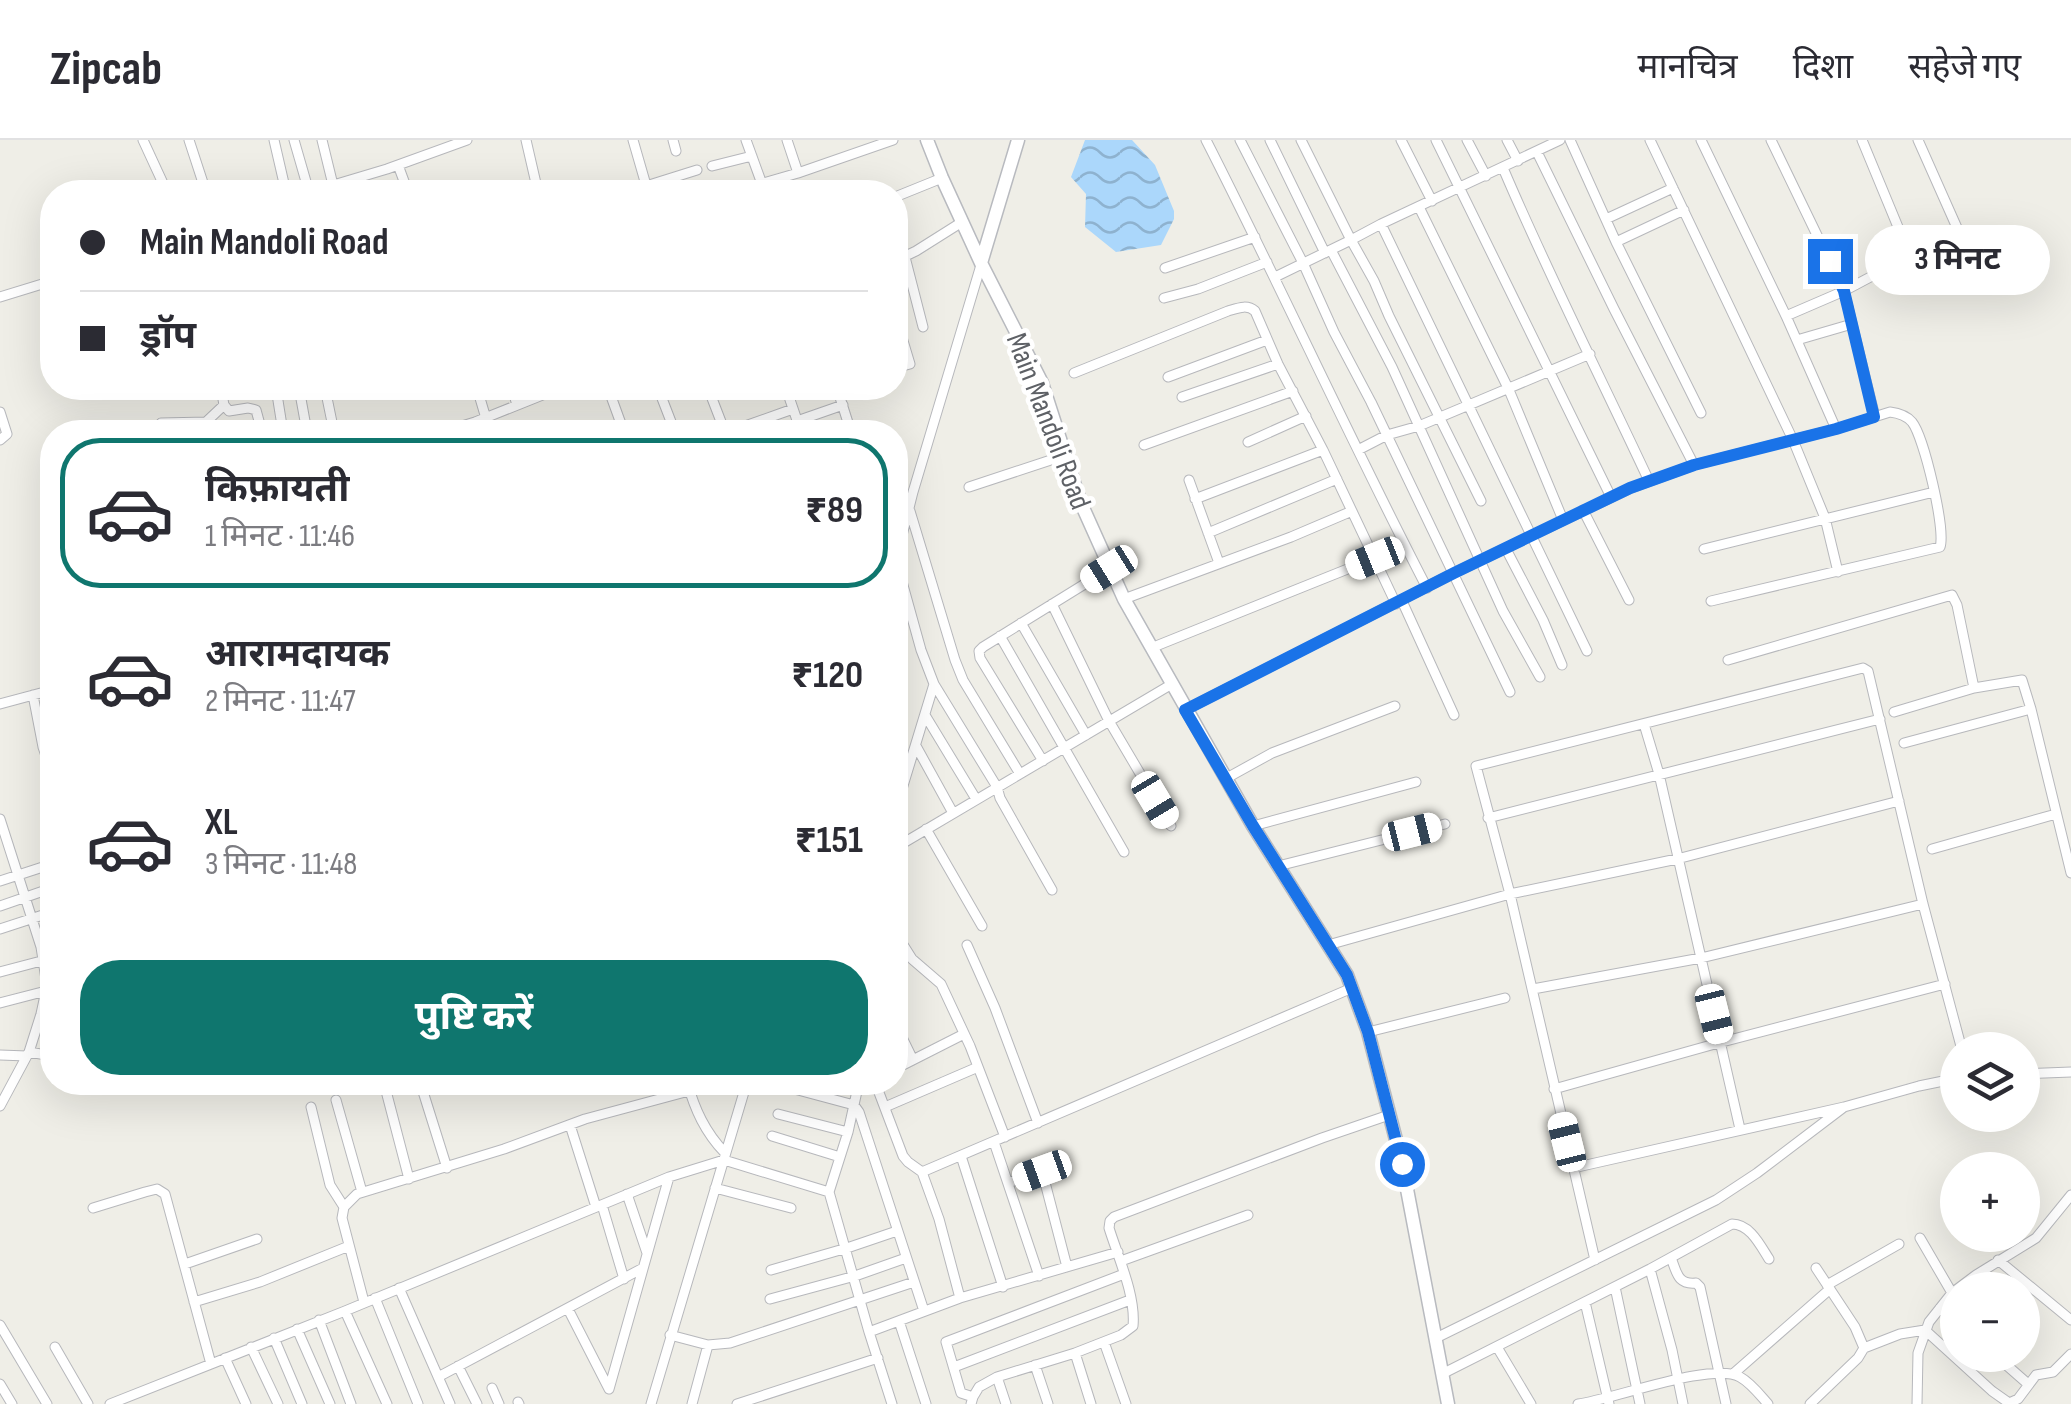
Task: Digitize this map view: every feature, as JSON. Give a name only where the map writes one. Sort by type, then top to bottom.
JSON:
[{"type":"street","points":[[144,140],[162,180]]},
{"type":"street","points":[[189,140],[202,180]]},
{"type":"street","points":[[274,140],[283,180]]},
{"type":"street","points":[[294,140],[306,180]]},
{"type":"street","points":[[322,140],[332,180]]},
{"type":"street","points":[[352,180],[466,140]]},
{"type":"street","points":[[526,140],[535,180]]},
{"type":"street","points":[[634,140],[645,180]]},
{"type":"street","points":[[746,140],[761,180]]},
{"type":"street","points":[[787,140],[798,173]]},
{"type":"street","points":[[775,180],[893,140]]},
{"type":"street","name":"Main Mandoli Road","points":[[927,140],[981,263],[1042,383],[1080,500],[1109,569],[1185,710],[1340,962],[1352,988],[1368,1032],[1402,1164],[1448,1404]]},
{"type":"street","points":[[908,513],[1018,140]]},
{"type":"street","points":[[1206,140],[1426,588]]},
{"type":"street","points":[[1240,140],[1510,692]]},
{"type":"street","points":[[1270,140],[1392,367],[1503,611],[1540,677]]},
{"type":"street","points":[[1302,140],[1481,501]]},
{"type":"street","points":[[1401,140],[1432,201]]},
{"type":"street","points":[[1436,140],[1611,497]]},
{"type":"street","points":[[1468,140],[1486,176]]},
{"type":"street","points":[[1507,140],[1518,161]]},
{"type":"street","points":[[1275,277],[1560,140]]},
{"type":"street","points":[[1570,140],[1701,413]]},
{"type":"street","points":[[1650,140],[1793,440],[1824,518],[1838,572]]},
{"type":"street","points":[[1701,140],[1836,429]]},
{"type":"street","points":[[1772,140],[1844,291],[1874,417]]},
{"type":"street","points":[[1862,140],[1910,256]]},
{"type":"street","points":[[1786,316],[1958,236],[1918,140]]},
{"type":"street","points":[[1540,147],[1614,309],[1694,465]]},
{"type":"street","points":[[712,166],[752,156]]},
{"type":"street","points":[[398,165],[404,180]]},
{"type":"street","points":[[1503,168],[1542,259],[1649,480]]},
{"type":"street","points":[[671,180],[697,170]]},
{"type":"street","points":[[908,192],[942,178]]},
{"type":"street","points":[[1606,219],[1673,188]]},
{"type":"street","points":[[1419,207],[1509,390],[1564,520]]},
{"type":"street","points":[[1616,242],[1684,210]]},
{"type":"street","points":[[908,254],[962,222]]},
{"type":"street","points":[[1381,224],[1587,651]]},
{"type":"street","points":[[1165,268],[1255,237]]},
{"type":"street","points":[[1164,298],[1268,262]]},
{"type":"street","points":[[908,283],[923,327]]},
{"type":"street","points":[[0,297],[40,285]]},
{"type":"street","points":[[1074,373],[1241,307],[1255,312],[1454,715]]},
{"type":"street","points":[[1797,340],[1852,324]]},
{"type":"street","points":[[1168,377],[1267,340]]},
{"type":"street","points":[[1358,450],[1590,354]]},
{"type":"street","points":[[1182,397],[1278,364]]},
{"type":"street","points":[[1144,444],[1293,391]]},
{"type":"street","points":[[223,400],[230,411],[253,408],[259,420]]},
{"type":"street","points":[[480,400],[486,418]]},
{"type":"street","points":[[516,400],[517,404]]},
{"type":"street","points":[[480,420],[524,400]]},
{"type":"street","points":[[790,400],[797,420]]},
{"type":"street","points":[[841,400],[846,420]]},
{"type":"street","points":[[208,420],[224,405]]},
{"type":"street","points":[[800,420],[843,406]]},
{"type":"street","points":[[772,420],[793,409]]},
{"type":"street","points":[[1185,710],[1454,573],[1649,480],[1895,411],[1911,421],[1934,492],[1943,536],[1940,547],[1711,601]]},
{"type":"street","points":[[0,412],[7,434],[0,440]]},
{"type":"street","points":[[1248,442],[1306,416]]},
{"type":"street","points":[[1196,499],[1323,450]]},
{"type":"street","points":[[969,487],[1066,456]]},
{"type":"street","points":[[1208,533],[1337,479]]},
{"type":"street","points":[[1189,480],[1219,562]]},
{"type":"street","points":[[1704,549],[1934,492]]},
{"type":"street","points":[[909,509],[955,660],[1020,774]]},
{"type":"street","points":[[1124,598],[1291,537],[1352,510]]},
{"type":"street","points":[[1584,510],[1629,600]]},
{"type":"street","points":[[1506,549],[1544,620],[1562,664]]},
{"type":"street","points":[[1151,648],[1375,558]]},
{"type":"street","points":[[1043,761],[979,654],[983,646],[1109,569]]},
{"type":"street","points":[[1728,660],[1952,596],[1957,604],[1974,688]]},
{"type":"street","points":[[1052,604],[1108,721],[1170,826]]},
{"type":"street","points":[[908,606],[934,684],[997,786],[1052,890]]},
{"type":"street","points":[[1020,624],[1086,734]]},
{"type":"street","points":[[1000,636],[1124,852]]},
{"type":"street","points":[[1595,1260],[1533,989],[1476,766],[1863,668],[1870,674],[1922,904],[1957,1032]]},
{"type":"street","points":[[1894,712],[1974,688],[2022,680],[2071,872]]},
{"type":"street","points":[[908,771],[934,684]]},
{"type":"street","points":[[908,840],[1172,684]]},
{"type":"street","points":[[0,704],[40,694]]},
{"type":"street","points":[[33,696],[40,732]]},
{"type":"street","points":[[1226,779],[1272,753],[1394,706]]},
{"type":"street","points":[[1904,742],[2031,709]]},
{"type":"street","points":[[926,714],[976,799]]},
{"type":"street","points":[[1488,818],[1880,719]]},
{"type":"street","points":[[1644,724],[1740,1129]]},
{"type":"street","points":[[916,746],[954,813]]},
{"type":"street","points":[[1253,826],[1416,782]]},
{"type":"street","points":[[1328,945],[1510,894],[1678,859],[1899,801]]},
{"type":"street","points":[[1932,849],[2056,814]]},
{"type":"street","points":[[0,818],[40,944]]},
{"type":"street","points":[[1278,866],[1445,824]]},
{"type":"street","points":[[926,829],[982,926]]},
{"type":"street","points":[[0,880],[40,868]]},
{"type":"street","points":[[0,906],[40,893]]},
{"type":"street","points":[[1533,989],[1701,958],[1922,904]]},
{"type":"street","points":[[0,929],[40,916]]},
{"type":"street","points":[[967,945],[1038,1122]]},
{"type":"street","points":[[908,953],[942,984],[1005,1137]]},
{"type":"street","points":[[0,972],[40,961]]},
{"type":"street","points":[[1554,1089],[1945,984]]},
{"type":"street","points":[[922,1172],[1352,988]]},
{"type":"street","points":[[0,1003],[40,990]]},
{"type":"street","points":[[1368,1032],[1505,998]]},
{"type":"street","points":[[0,1106],[40,1029]]},
{"type":"street","points":[[908,1062],[964,1034]]},
{"type":"street","points":[[908,1049],[913,1060]]},
{"type":"street","points":[[0,1054],[40,1055]]},
{"type":"street","points":[[885,1107],[978,1067]]},
{"type":"street","points":[[2040,1073],[2071,1072]]},
{"type":"street","points":[[1574,1168],[1940,1082]]},
{"type":"street","points":[[387,1095],[409,1179]]},
{"type":"street","points":[[424,1095],[447,1168]]},
{"type":"street","points":[[418,1404],[369,1300],[349,1246],[342,1218],[344,1207],[362,1192],[447,1168],[661,1095]]},
{"type":"street","points":[[692,1095],[706,1130],[724,1157],[830,1192]]},
{"type":"street","points":[[651,1404],[743,1095]]},
{"type":"street","points":[[820,1095],[854,1105],[863,1120],[924,1311]]},
{"type":"street","points":[[856,1095],[830,1192],[892,1404]]},
{"type":"street","points":[[880,1095],[904,1156],[922,1172],[960,1298]]},
{"type":"street","points":[[336,1100],[362,1192]]},
{"type":"street","points":[[311,1107],[330,1185],[344,1207]]},
{"type":"street","points":[[1436,1338],[1716,1200],[1844,1107]]},
{"type":"street","points":[[778,1114],[848,1132]]},
{"type":"street","points":[[1124,1274],[946,1342],[961,1392],[972,1400],[979,1388],[997,1376],[1075,1353],[1122,1335],[1133,1326],[1134,1317],[1120,1256],[1109,1228],[1114,1217],[1389,1116]]},
{"type":"street","points":[[570,1124],[624,1279]]},
{"type":"street","points":[[772,1136],[840,1158]]},
{"type":"street","points":[[994,1142],[1039,1276]]},
{"type":"street","points":[[961,1156],[1002,1287]]},
{"type":"street","points":[[110,1404],[724,1157]]},
{"type":"street","points":[[1008,1184],[1042,1171],[1067,1268]]},
{"type":"street","points":[[568,1308],[609,1389],[669,1177]]},
{"type":"street","points":[[715,1188],[791,1208]]},
{"type":"street","points":[[93,1208],[162,1190],[211,1364]]},
{"type":"street","points":[[627,1194],[648,1255]]},
{"type":"street","points":[[1981,1272],[2036,1238],[2071,1195]]},
{"type":"street","points":[[869,1332],[960,1298],[1120,1256],[1248,1215]]},
{"type":"street","points":[[1442,1374],[1736,1223],[1747,1228],[1770,1259]]},
{"type":"street","points":[[771,1270],[897,1231]]},
{"type":"street","points":[[1920,1238],[1940,1272]]},
{"type":"street","points":[[185,1264],[257,1239]]},
{"type":"street","points":[[1733,1374],[1829,1287],[1899,1244]]},
{"type":"street","points":[[194,1302],[260,1282],[349,1246]]},
{"type":"street","points":[[770,1299],[906,1258]]},
{"type":"street","points":[[1671,1258],[1681,1280],[1700,1287],[1726,1404]]},
{"type":"street","points":[[1998,1260],[2071,1320]]},
{"type":"street","points":[[438,1377],[643,1268]]},
{"type":"street","points":[[1816,1268],[1855,1326],[1864,1348]]},
{"type":"street","points":[[1650,1269],[1683,1404]]},
{"type":"street","points":[[670,1335],[708,1345],[730,1343],[914,1282]]},
{"type":"street","points":[[1616,1287],[1640,1404]]},
{"type":"street","points":[[400,1288],[450,1404]]},
{"type":"street","points":[[954,1367],[1130,1300]]},
{"type":"street","points":[[1586,1302],[1609,1401]]},
{"type":"street","points":[[1917,1404],[1918,1354],[1924,1330],[1940,1308]]},
{"type":"street","points":[[345,1310],[386,1404]]},
{"type":"street","points":[[319,1320],[352,1404]]},
{"type":"street","points":[[899,1321],[925,1402],[911,1404]]},
{"type":"street","points":[[0,1325],[47,1404]]},
{"type":"street","points":[[297,1329],[330,1404]]},
{"type":"street","points":[[1810,1404],[1864,1348],[1900,1334],[1924,1330]]},
{"type":"street","points":[[1924,1330],[2005,1401],[2014,1402],[2036,1375],[2058,1369],[2071,1354]]},
{"type":"street","points":[[274,1338],[302,1404]]},
{"type":"street","points":[[1104,1342],[1126,1404]]},
{"type":"street","points":[[692,1404],[708,1345]]},
{"type":"street","points":[[251,1346],[278,1404]]},
{"type":"street","points":[[55,1347],[88,1404]]},
{"type":"street","points":[[1497,1347],[1531,1404]]},
{"type":"street","points":[[1075,1353],[1091,1404]]},
{"type":"street","points":[[226,1358],[246,1404]]},
{"type":"street","points":[[737,1404],[878,1358]]},
{"type":"street","points":[[1035,1365],[1048,1404]]},
{"type":"street","points":[[458,1366],[476,1404]]},
{"type":"street","points":[[2014,1372],[2028,1384]]},
{"type":"street","points":[[1578,1404],[1609,1401],[1637,1389],[1678,1380],[1733,1374],[1746,1381],[1768,1404]]},
{"type":"street","points":[[997,1376],[1006,1404]]},
{"type":"street","points":[[0,1384],[12,1404]]},
{"type":"street","points":[[492,1388],[499,1404]]},
{"type":"street","points":[[774,1391],[777,1404]]},
{"type":"water","points":[[1085,140],[1132,140],[1155,165],[1174,211],[1161,245],[1116,252],[1085,227],[1086,194],[1071,177]]},
{"type":"route","points":[[1402,1164],[1368,1032],[1347,975],[1185,710],[1630,488],[1694,465],[1874,417],[1844,291],[1830,261]]}]
